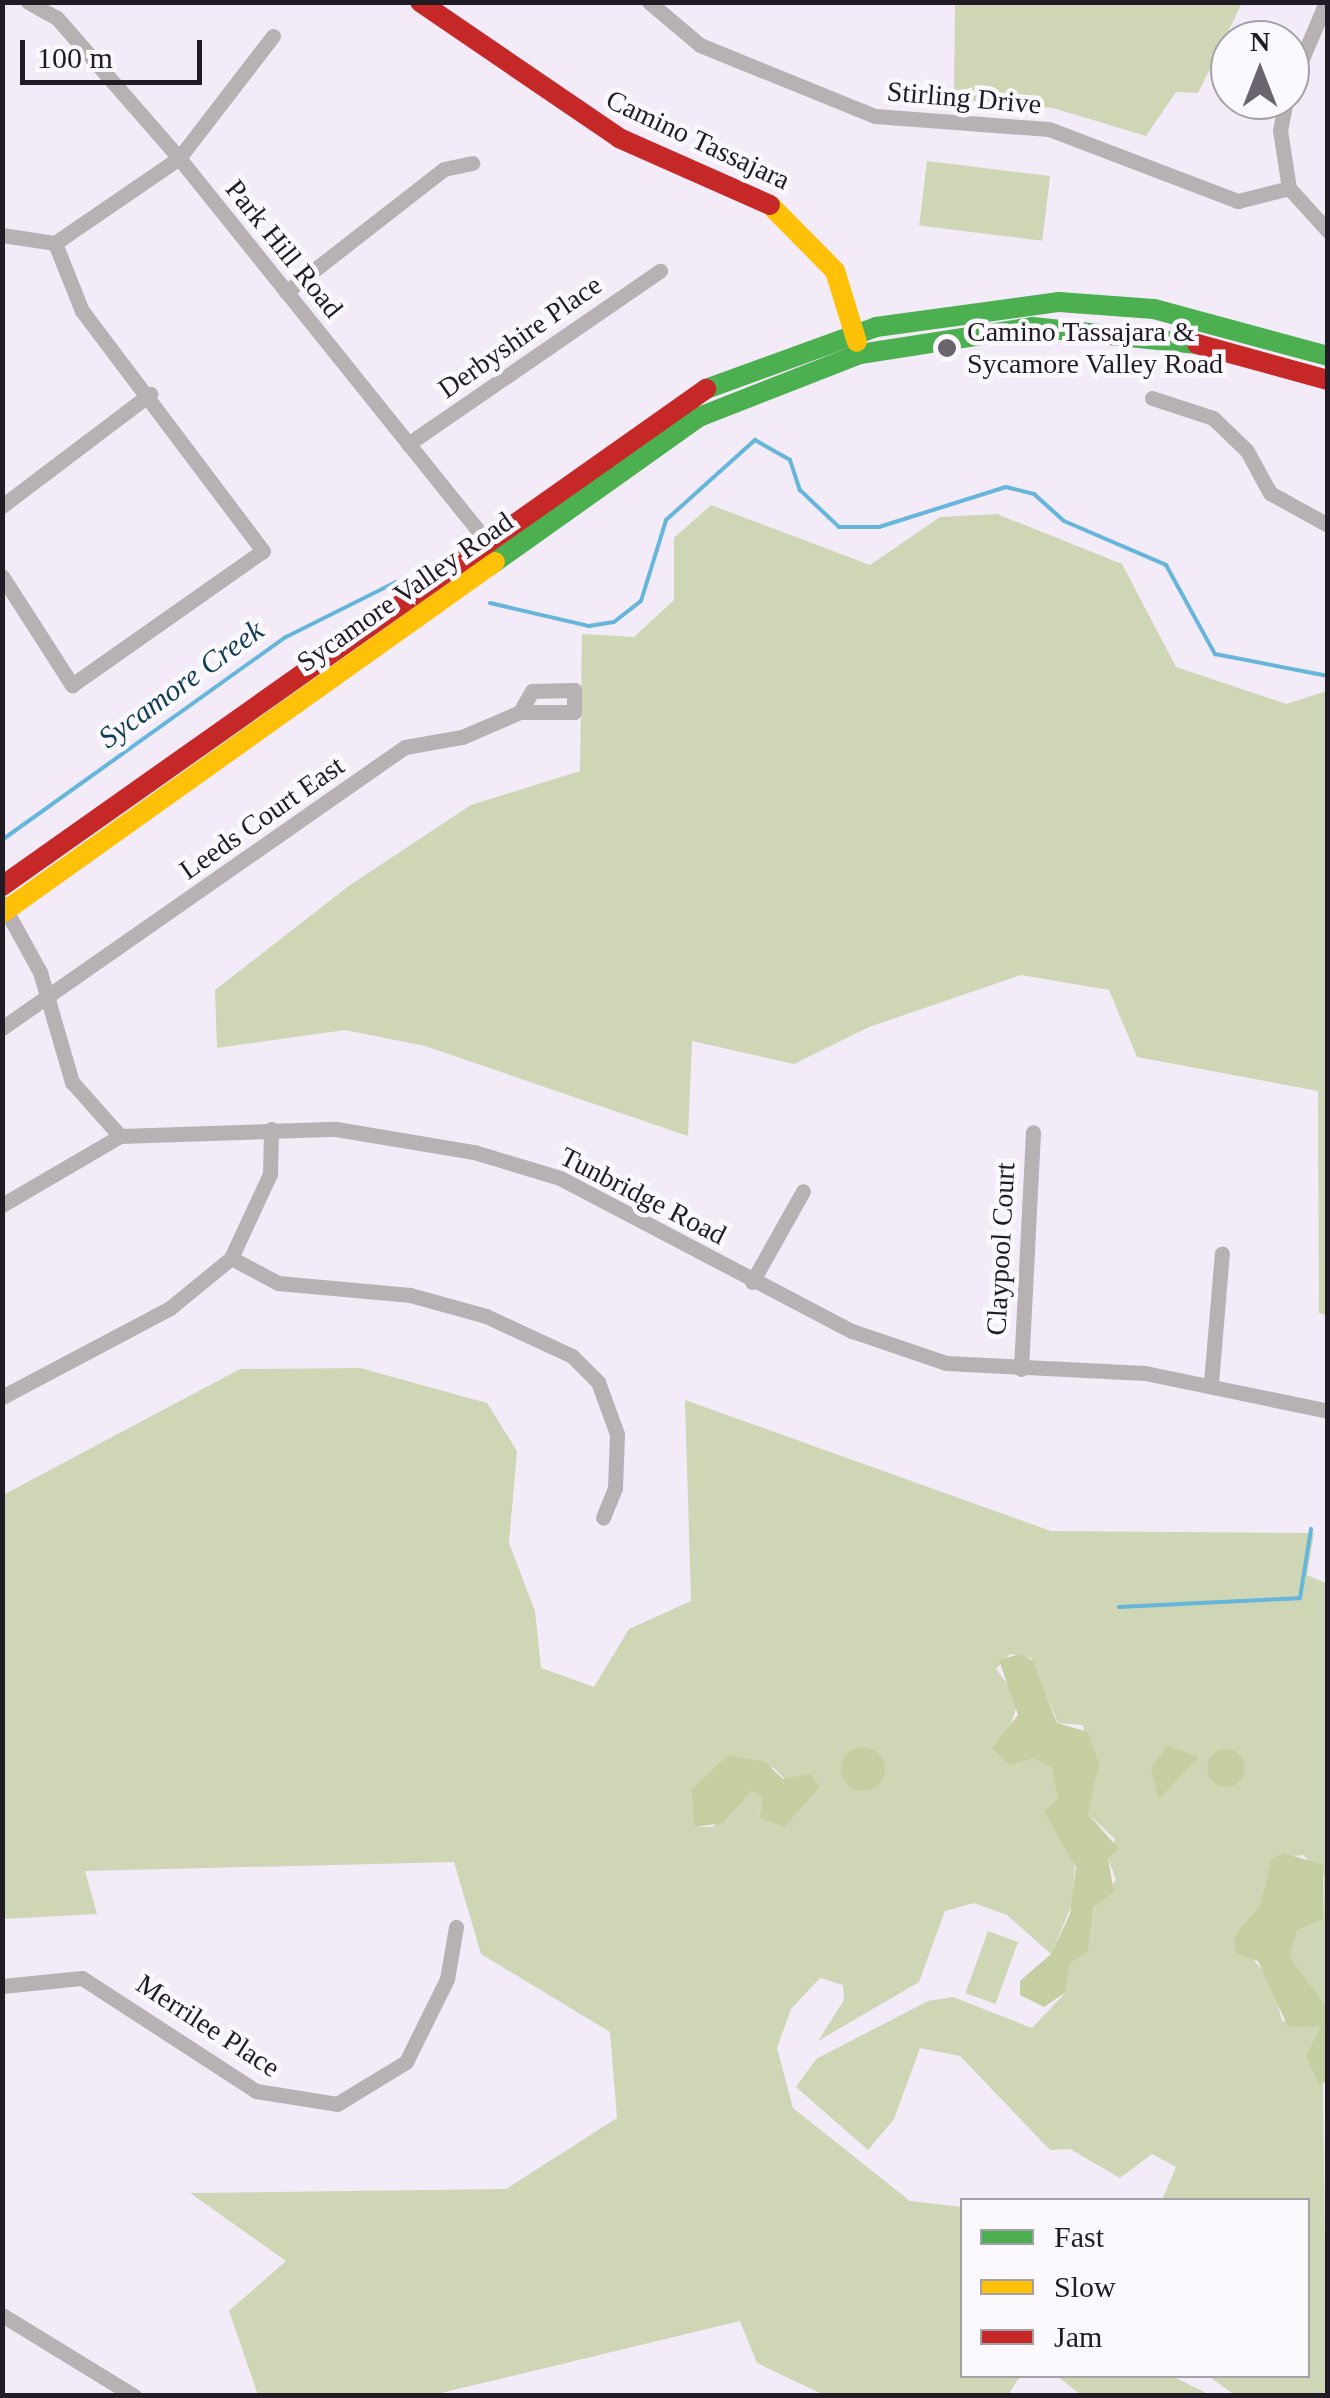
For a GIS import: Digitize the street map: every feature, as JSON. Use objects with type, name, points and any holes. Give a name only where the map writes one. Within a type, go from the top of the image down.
[{"type":"main road","name":"Camino Tassajara","points":[[420,2],[619,138],[787,212],[834,270],[857,343]]},
{"type":"main road","points":[[857,343],[1059,302],[1154,309],[1328,356]]},
{"type":"main road","points":[[857,343],[972,331],[1097,328],[1232,349],[1328,380]]},
{"type":"main road","name":"Sycamore Valley Road","points":[[2,886],[685,399],[857,343]]},
{"type":"main road","name":"Sycamore Valley Road","points":[[4,909],[699,418],[857,343]]},
{"type":"street","name":"Park Hill Road","points":[[28,2],[60,10],[501,559]]},
{"type":"street","name":"Stirling Drive","points":[[649,2],[700,45],[874,116],[1049,130],[1238,201],[1289,188]]},
{"type":"street","points":[[1310,40],[1326,2]]},
{"type":"street","points":[[2,235],[55,243],[179,158],[273,36]]},
{"type":"street","points":[[1282,120],[1280,130],[1289,188],[1328,231]]},
{"type":"street","points":[[286,292],[444,169],[472,164]]},
{"type":"street","points":[[2,576],[72,685],[263,551],[150,394],[82,312],[55,243]]},
{"type":"street","name":"Derbyshire Place","points":[[408,444],[660,271]]},
{"type":"street","points":[[2,506],[150,394]]},
{"type":"street","points":[[1152,398],[1213,418],[1248,451],[1270,493],[1328,525]]},
{"type":"street","name":"Leeds Court East","points":[[2,1028],[406,747],[462,737],[520,712]]},
{"type":"street","points":[[2,1204],[120,1136],[72,1082],[48,998],[4,909]]},
{"type":"street","points":[[2,1397],[170,1308],[232,1258],[270,1174],[271,1129]]},
{"type":"street","name":"Tunbridge Road","points":[[120,1136],[271,1129],[402,1137],[560,1178],[752,1282],[946,1363],[1211,1383],[1328,1411]]},
{"type":"street","name":"Claypool Court","points":[[1021,1370],[1033,1132]]},
{"type":"street","points":[[752,1282],[803,1191]]},
{"type":"street","points":[[1211,1383],[1222,1253]]},
{"type":"street","points":[[232,1258],[278,1283],[410,1295],[486,1316],[572,1356],[598,1382],[616,1434],[616,1488],[603,1518]]},
{"type":"street","name":"Merrilee Place","points":[[2,1986],[53,1974],[82,1978],[256,2091],[312,2106],[373,2089],[406,2062],[416,2029],[446,1980],[456,1926]]},
{"type":"street","points":[[2,2315],[134,2396]]},
{"type":"green space","points":[[955,2],[1242,3],[1234,20],[1210,20],[1210,68],[1198,93],[1176,92],[1146,136],[1053,108],[954,99]]},
{"type":"green space","points":[[927,161],[1050,176],[1042,241],[919,226]]},
{"type":"green space","points":[[711,505],[870,565],[940,517],[997,514],[1122,564],[1176,667],[1286,704],[1327,691],[1327,1315],[1319,1313],[1318,1091],[1137,1057],[1109,990],[1021,975],[869,1027],[794,1064],[692,1041],[688,1136],[425,1046],[345,1030],[217,1048],[215,990],[350,885],[471,805],[580,771],[582,634],[634,637],[674,600],[674,538]]},
{"type":"green space","points":[[360,1368],[487,1403],[517,1451],[509,1543],[535,1611],[541,1668],[594,1687],[629,1629],[691,1601],[685,1400],[1051,1531],[1314,1533],[1307,1575],[1328,1584],[1327,2007],[1288,1957],[1297,1931],[1323,1919],[1324,1877],[1303,1855],[1271,1859],[1260,1905],[1234,1936],[1272,1982],[1282,2021],[1322,2026],[1327,2395],[1235,2395],[1211,2378],[1310,2378],[1310,2198],[1163,2198],[1176,2167],[1152,2154],[1120,2178],[1070,2149],[1050,2150],[960,2056],[920,2048],[894,2119],[868,2150],[796,2087],[816,2059],[928,2001],[953,1997],[1032,2028],[1066,1992],[1070,1963],[1088,1952],[1094,1908],[1116,1880],[1108,1858],[1115,1839],[1088,1814],[1093,1771],[1083,1725],[1058,1723],[1031,1658],[1010,1654],[996,1669],[1019,1699],[1010,1727],[1051,1767],[1075,1858],[1073,1902],[1051,1954],[1007,1915],[974,1903],[945,1911],[919,1982],[818,2041],[844,2000],[843,1985],[820,1978],[791,2009],[777,2048],[793,2108],[910,2201],[960,2207],[960,2378],[1019,2378],[1008,2395],[824,2395],[757,2363],[740,2321],[433,2395],[258,2395],[229,2311],[286,2261],[190,2193],[506,2189],[617,2118],[610,2032],[481,1954],[454,1862],[85,1871],[97,1914],[3,1919],[3,1495],[240,1369]],"holes":[[[728,1756],[774,1768],[805,1800],[797,1811],[759,1817],[763,1798],[751,1791],[712,1827],[696,1827],[691,1790]]]},
{"type":"green space","points":[[1021,1654],[1033,1661],[1057,1723],[1088,1732],[1099,1764],[1088,1814],[1119,1849],[1108,1858],[1114,1892],[1094,1907],[1088,1952],[1070,1963],[1066,1992],[1044,2007],[1020,1995],[1020,1981],[1051,1954],[1070,1914],[1076,1867],[1044,1812],[1058,1798],[1051,1767],[1033,1758],[1010,1765],[992,1748],[1018,1715],[999,1660]]},
{"type":"green space","points":[[1167,1746],[1199,1757],[1159,1799],[1151,1768]]},
{"type":"green space","points":[[863,1747],[879,1753],[885,1769],[879,1785],[863,1791],[847,1785],[841,1769],[847,1753]]},
{"type":"green space","points":[[1226,1749],[1239,1755],[1245,1768],[1239,1781],[1226,1787],[1213,1781],[1207,1768],[1213,1755]]},
{"type":"green space","points":[[728,1755],[765,1762],[783,1779],[810,1774],[820,1787],[784,1827],[759,1817],[763,1798],[751,1791],[723,1823],[695,1827],[691,1790]]},
{"type":"green space","points":[[1284,1853],[1323,1865],[1323,1919],[1297,1931],[1289,1957],[1327,2007],[1327,2082],[1319,2084],[1306,2056],[1321,2026],[1288,2027],[1258,1961],[1236,1954],[1234,1936],[1260,1905],[1271,1859]]},
{"type":"green space","points":[[988,1931],[1018,1942],[995,2004],[965,1993]]},
{"type":"green space","points":[[1060,2378],[1176,2378],[1210,2395],[1081,2395]]},
{"type":"waterway","name":"Sycamore Creek","points":[[490,603],[589,626],[614,622],[641,601],[666,520],[755,440],[790,460],[800,490],[839,527],[879,527],[1006,487],[1034,494],[1064,521],[1166,565],[1215,654],[1328,676]]},
{"type":"waterway","name":"Sycamore Creek","points":[[2,840],[286,637],[396,582]]},
{"type":"waterway","points":[[1119,1607],[1300,1598],[1311,1529]]},
{"type":"traffic: fast","points":[[706,389],[876,327],[1059,302],[1154,309],[1328,356]]},
{"type":"traffic: fast","points":[[495,562],[699,417],[860,354],[1032,327],[1197,344]]},
{"type":"traffic: slow","points":[[770,205],[835,271],[857,342]]},
{"type":"traffic: slow","points":[[2,913],[495,562]]},
{"type":"traffic: jam","points":[[420,2],[619,138],[770,205]]},
{"type":"traffic: jam","points":[[1197,344],[1328,380]]},
{"type":"traffic: jam","points":[[2,886],[706,389]]},
{"type":"place","name":"Camino Tassajara & Sycamore Valley Road","points":[[947,348]]}]
